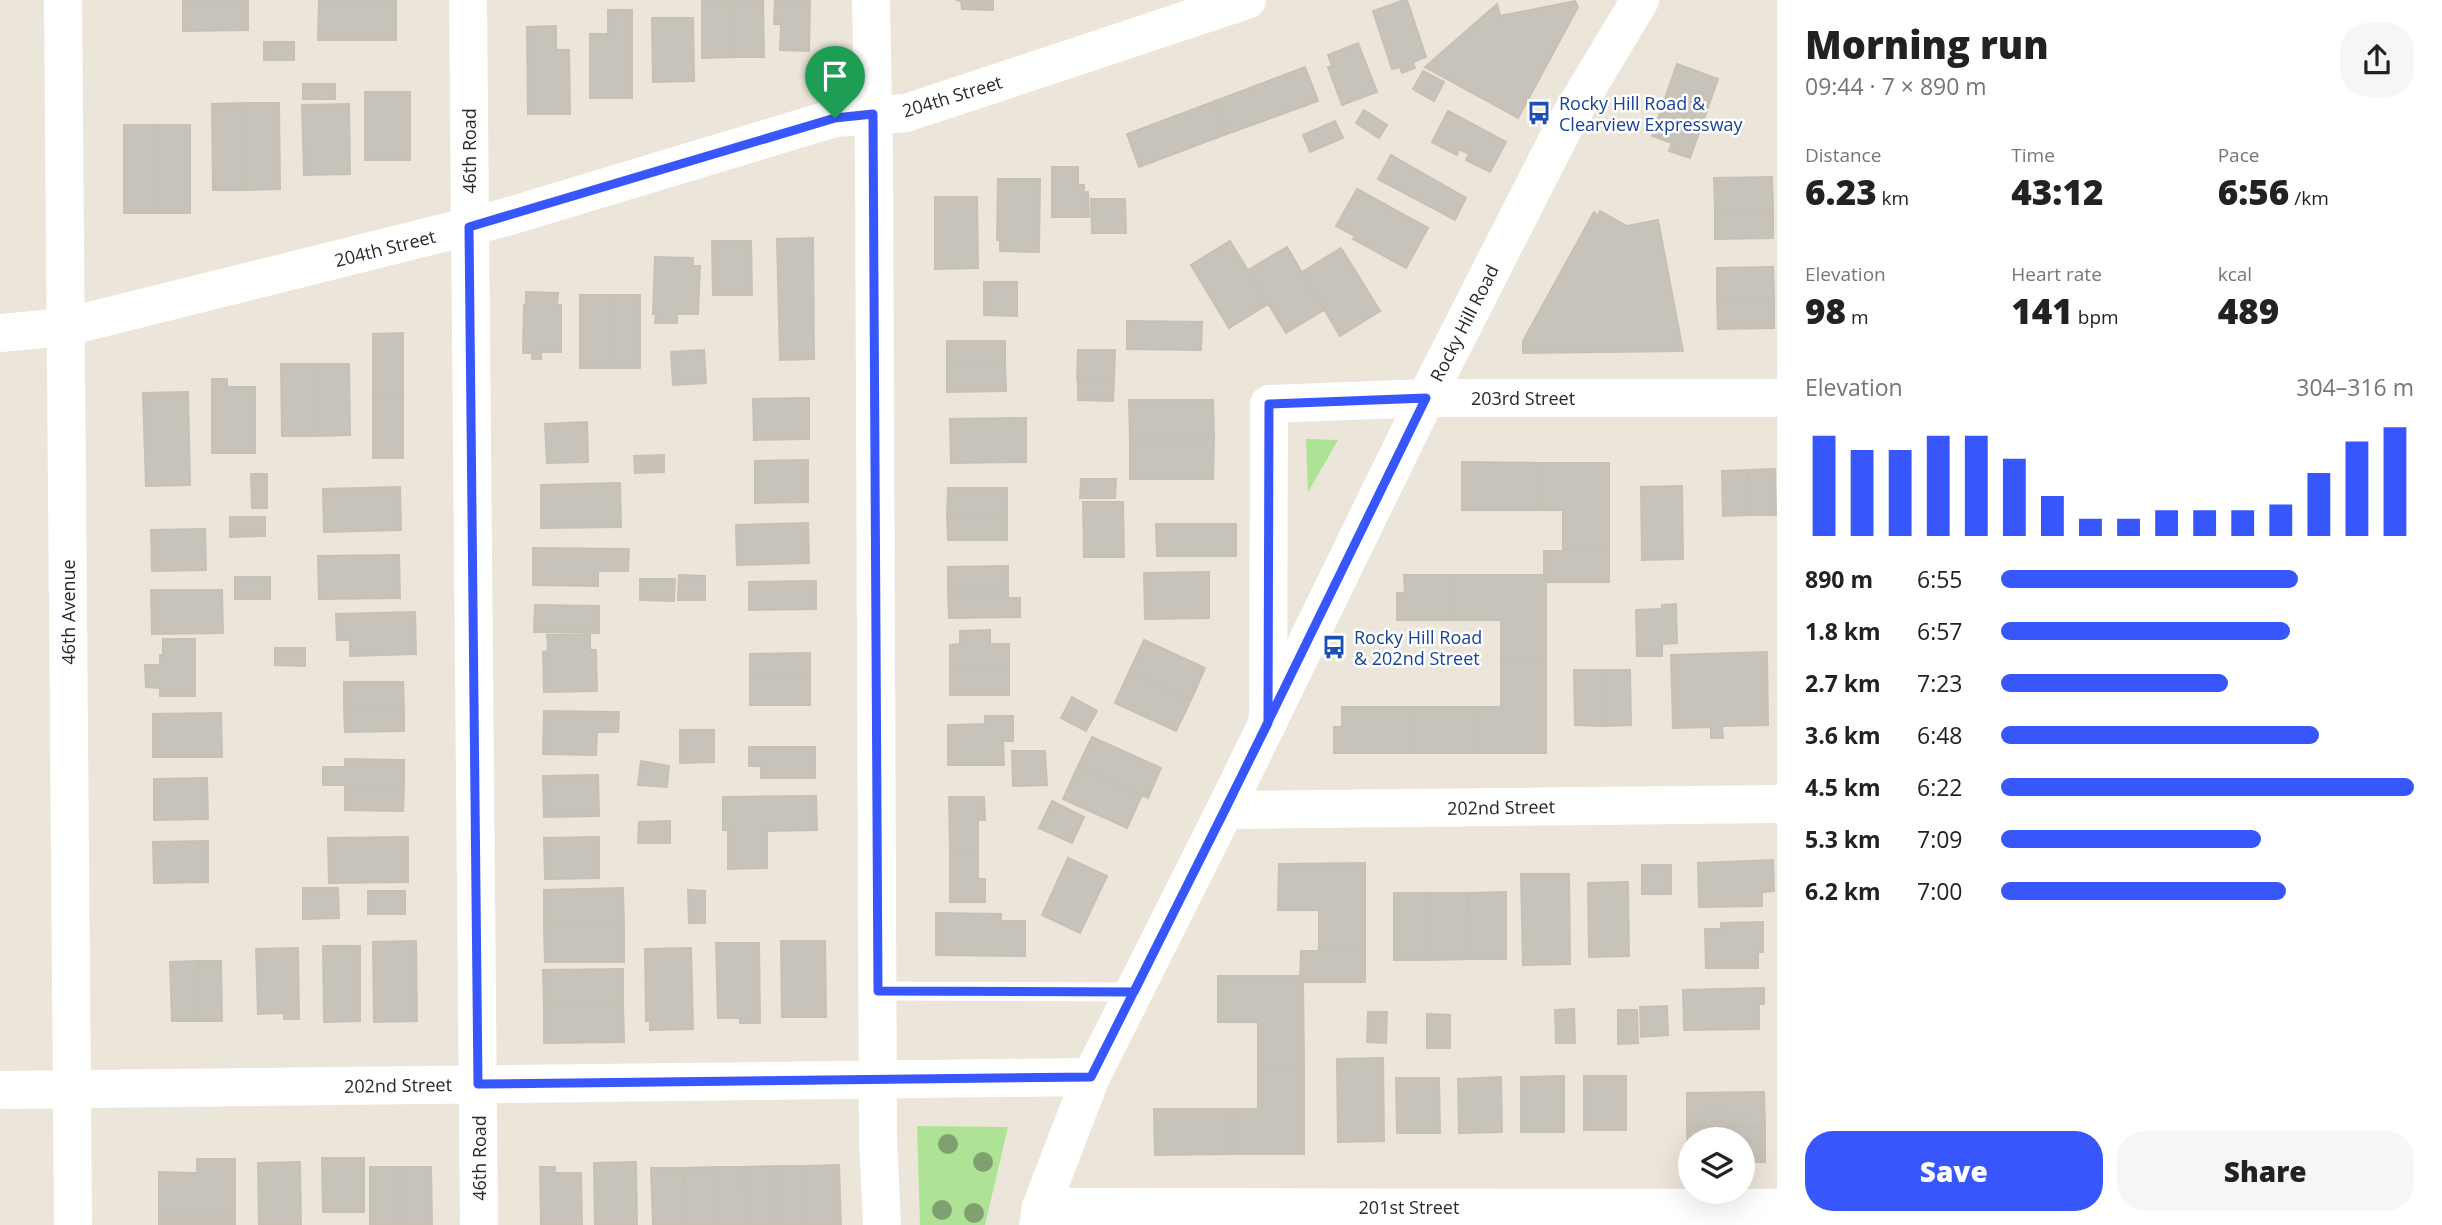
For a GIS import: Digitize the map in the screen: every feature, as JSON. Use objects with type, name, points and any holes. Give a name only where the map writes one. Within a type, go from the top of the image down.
[{"type":"street","name":"46th Avenue","points":[[63,0],[73,1225]]},
{"type":"street","name":"46th Road","points":[[468,0],[479,1225]]},
{"type":"street","points":[[871,0],[882,1225]]},
{"type":"street","name":"Rocky Hill Road","points":[[1039,1216],[1091,1077],[1268,723],[1426,398],[1565,125],[1640,0]]},
{"type":"street","name":"204th Street","points":[[0,333],[66,327],[469,227],[835,118],[906,113],[1233,2]]},
{"type":"street","name":"203rd Street","points":[[1268,723],[1269,404],[1426,398],[1777,398]]},
{"type":"street","name":"202nd Street","points":[[1225,810],[1777,804]]},
{"type":"street","name":"202nd Street","points":[[0,1090],[1091,1077]]},
{"type":"street","name":"201st Street","points":[[1039,1216],[1777,1208]]},
{"type":"lane","points":[[878,991],[1134,992]]},
{"type":"green space","points":[[1306,439],[1338,440],[1308,492]]},
{"type":"green space","points":[[917,1126],[1008,1127],[985,1225],[920,1225]]},
{"type":"building","points":[[183,0],[248,0],[248,30],[183,31]]},
{"type":"building","points":[[319,0],[396,0],[396,40],[318,40]]},
{"type":"building","points":[[702,0],[734,0],[734,57],[702,58]]},
{"type":"building","points":[[734,0],[763,0],[764,57],[734,57]]},
{"type":"building","points":[[775,0],[810,0],[809,51],[780,50],[781,24],[774,24]]},
{"type":"building","points":[[956,0],[993,0],[993,10],[962,9],[961,1]]},
{"type":"building","points":[[1407,0],[1426,57],[1413,62],[1415,68],[1402,73],[1400,67],[1392,69],[1373,11]]},
{"type":"building","points":[[1575,1],[1578,7],[1518,118],[1425,67],[1497,4],[1500,16]]},
{"type":"building","points":[[608,10],[632,10],[632,98],[590,98],[590,34],[608,34]]},
{"type":"building","points":[[652,18],[693,18],[694,81],[653,82]]},
{"type":"building","points":[[556,26],[556,50],[569,50],[570,114],[528,114],[527,27]]},
{"type":"building","points":[[264,42],[294,42],[294,60],[264,60]]},
{"type":"building","points":[[1358,43],[1377,92],[1342,105],[1328,67],[1332,66],[1328,55]]},
{"type":"building","points":[[1677,64],[1718,79],[1690,158],[1669,151],[1672,143],[1652,136]]},
{"type":"building","points":[[1305,67],[1318,101],[1227,134],[1215,101]]},
{"type":"building","points":[[1423,71],[1444,82],[1434,101],[1413,89]]},
{"type":"building","points":[[303,84],[335,84],[335,99],[303,99]]},
{"type":"building","points":[[365,92],[410,92],[410,160],[365,160]]},
{"type":"building","points":[[1215,101],[1227,134],[1139,167],[1127,134]]},
{"type":"building","points":[[245,103],[247,190],[213,190],[212,104]]},
{"type":"building","points":[[245,103],[279,103],[280,189],[247,190]]},
{"type":"building","points":[[349,104],[350,174],[304,175],[302,105]]},
{"type":"building","points":[[1364,110],[1387,125],[1379,138],[1356,123]]},
{"type":"building","points":[[1448,111],[1506,142],[1490,172],[1466,160],[1469,154],[1459,149],[1457,155],[1432,142]]},
{"type":"building","points":[[1335,121],[1343,138],[1310,152],[1303,135]]},
{"type":"building","points":[[124,125],[156,125],[156,213],[124,213]]},
{"type":"building","points":[[156,125],[190,125],[190,213],[156,213]]},
{"type":"building","points":[[1391,155],[1466,198],[1455,220],[1378,179]]},
{"type":"building","points":[[1052,167],[1078,167],[1078,185],[1084,185],[1084,192],[1088,192],[1089,217],[1052,217]]},
{"type":"building","points":[[1772,177],[1773,209],[1715,210],[1714,178]]},
{"type":"building","points":[[998,179],[1040,179],[1039,252],[1000,251],[1000,241],[997,240]]},
{"type":"building","points":[[1357,189],[1428,228],[1406,268],[1353,239],[1355,236],[1336,226]]},
{"type":"building","points":[[935,197],[977,197],[978,268],[935,269]]},
{"type":"building","points":[[1091,199],[1125,199],[1126,233],[1092,233]]},
{"type":"building","points":[[1773,209],[1773,238],[1715,239],[1715,210]]},
{"type":"building","points":[[1600,211],[1627,226],[1658,220],[1683,351],[1523,353],[1523,341],[1594,212],[1598,216]]},
{"type":"building","points":[[813,238],[814,359],[780,360],[777,239]]},
{"type":"building","points":[[712,241],[751,241],[752,295],[713,295]]},
{"type":"building","points":[[1230,241],[1268,304],[1229,328],[1191,265]]},
{"type":"building","points":[[1287,247],[1324,310],[1286,333],[1248,270]]},
{"type":"building","points":[[1341,248],[1380,311],[1340,336],[1302,272]]},
{"type":"building","points":[[655,257],[693,258],[693,266],[700,266],[698,314],[677,314],[677,323],[655,323]]},
{"type":"building","points":[[1773,267],[1774,297],[1717,298],[1717,268]]},
{"type":"building","points":[[984,282],[1017,282],[1017,316],[984,315]]},
{"type":"building","points":[[526,292],[558,293],[557,305],[561,305],[561,352],[541,352],[541,359],[532,359],[532,353],[523,353]]},
{"type":"building","points":[[580,295],[610,295],[610,368],[580,368]]},
{"type":"building","points":[[610,295],[640,295],[640,368],[610,368]]},
{"type":"building","points":[[1774,297],[1774,328],[1718,329],[1717,298]]},
{"type":"building","points":[[1127,321],[1202,322],[1201,350],[1127,349]]},
{"type":"building","points":[[403,333],[403,396],[373,396],[373,334]]},
{"type":"building","points":[[947,341],[1005,341],[1005,364],[947,365]]},
{"type":"building","points":[[704,350],[706,383],[673,385],[671,352]]},
{"type":"building","points":[[1078,350],[1115,350],[1114,381],[1077,380]]},
{"type":"building","points":[[281,364],[314,364],[314,436],[282,436]]},
{"type":"building","points":[[314,364],[349,364],[350,435],[314,436]]},
{"type":"building","points":[[1005,364],[1006,391],[947,392],[947,365]]},
{"type":"building","points":[[212,379],[227,379],[227,387],[255,387],[255,453],[212,453]]},
{"type":"building","points":[[1078,380],[1114,381],[1113,401],[1078,400]]},
{"type":"building","points":[[188,392],[190,485],[146,486],[143,393]]},
{"type":"building","points":[[373,396],[403,396],[403,458],[373,458]]},
{"type":"building","points":[[809,398],[809,439],[754,440],[753,399]]},
{"type":"building","points":[[1129,400],[1213,400],[1214,439],[1130,440]]},
{"type":"building","points":[[1026,418],[1026,462],[951,463],[950,419]]},
{"type":"building","points":[[587,422],[588,462],[547,463],[545,424]]},
{"type":"building","points":[[1214,439],[1213,479],[1130,479],[1130,440]]},
{"type":"building","points":[[664,455],[664,472],[635,473],[634,456]]},
{"type":"building","points":[[808,460],[808,502],[755,503],[755,461]]},
{"type":"building","points":[[1462,462],[1539,463],[1539,510],[1462,510]]},
{"type":"building","points":[[1539,463],[1609,463],[1609,550],[1563,550],[1563,510],[1539,510]]},
{"type":"building","points":[[1775,469],[1776,515],[1749,515],[1748,470]]},
{"type":"building","points":[[1748,470],[1749,515],[1723,516],[1722,471]]},
{"type":"building","points":[[251,474],[267,474],[267,508],[252,508]]},
{"type":"building","points":[[1081,479],[1116,479],[1115,498],[1080,498]]},
{"type":"building","points":[[620,483],[621,527],[541,528],[541,485]]},
{"type":"building","points":[[1682,486],[1683,559],[1642,560],[1641,487]]},
{"type":"building","points":[[400,487],[401,530],[324,532],[323,489]]},
{"type":"building","points":[[948,488],[1007,488],[1007,514],[947,514]]},
{"type":"building","points":[[1083,502],[1123,502],[1124,557],[1084,557]]},
{"type":"building","points":[[947,514],[1007,514],[1007,540],[948,540]]},
{"type":"building","points":[[230,517],[265,517],[265,536],[230,537]]},
{"type":"building","points":[[808,523],[809,563],[737,565],[736,525]]},
{"type":"building","points":[[1156,524],[1236,524],[1236,556],[1157,556]]},
{"type":"building","points":[[205,529],[206,570],[152,571],[151,530]]},
{"type":"building","points":[[533,548],[629,549],[628,571],[598,571],[598,586],[533,585]]},
{"type":"building","points":[[1609,550],[1609,582],[1546,582],[1544,551]]},
{"type":"building","points":[[399,555],[400,598],[319,599],[318,556]]},
{"type":"building","points":[[1008,566],[1008,591],[948,592],[948,567]]},
{"type":"building","points":[[1209,572],[1209,618],[1145,619],[1144,573]]},
{"type":"building","points":[[679,575],[705,576],[705,600],[678,600]]},
{"type":"building","points":[[1404,575],[1455,575],[1455,620],[1397,620],[1397,593],[1405,593]]},
{"type":"building","points":[[1455,575],[1546,575],[1546,659],[1501,659],[1501,620],[1455,620]]},
{"type":"building","points":[[235,577],[270,577],[270,599],[235,599]]},
{"type":"building","points":[[640,579],[675,579],[674,601],[640,600]]},
{"type":"building","points":[[816,581],[816,609],[749,610],[749,582]]},
{"type":"building","points":[[151,590],[222,590],[223,633],[152,634]]},
{"type":"building","points":[[1008,591],[1008,598],[1020,598],[1020,617],[949,618],[948,592]]},
{"type":"building","points":[[1676,604],[1677,643],[1662,644],[1662,656],[1637,656],[1636,610],[1662,609],[1662,605]]},
{"type":"building","points":[[535,605],[599,606],[599,633],[534,632]]},
{"type":"building","points":[[415,612],[416,654],[350,656],[350,640],[337,640],[336,614]]},
{"type":"building","points":[[990,630],[990,644],[1009,644],[1009,669],[950,670],[950,645],[960,644],[960,631]]},
{"type":"building","points":[[590,634],[590,650],[596,650],[597,691],[544,692],[543,652],[548,651],[547,635]]},
{"type":"building","points":[[163,639],[195,639],[195,696],[160,696],[160,688],[146,687],[145,665],[160,665]]},
{"type":"building","points":[[1144,640],[1205,668],[1191,700],[1129,672]]},
{"type":"building","points":[[275,648],[305,648],[305,666],[275,665]]},
{"type":"building","points":[[1767,652],[1768,725],[1722,726],[1723,738],[1711,738],[1711,727],[1673,728],[1671,655]]},
{"type":"building","points":[[810,653],[810,679],[750,679],[750,654]]},
{"type":"building","points":[[1501,659],[1546,659],[1546,753],[1477,753],[1477,707],[1501,707]]},
{"type":"building","points":[[1009,669],[1009,695],[950,695],[950,670]]},
{"type":"building","points":[[1574,670],[1603,670],[1603,726],[1575,725]]},
{"type":"building","points":[[1603,670],[1630,670],[1631,725],[1603,726]]},
{"type":"building","points":[[1129,672],[1191,700],[1176,731],[1115,703]]},
{"type":"building","points":[[750,679],[810,679],[810,705],[750,705]]},
{"type":"building","points":[[344,682],[403,682],[404,707],[344,708]]},
{"type":"building","points":[[1072,697],[1097,711],[1086,731],[1061,718]]},
{"type":"building","points":[[404,707],[404,731],[345,732],[344,708]]},
{"type":"building","points":[[1342,707],[1415,707],[1415,753],[1334,753],[1334,727],[1342,727]]},
{"type":"building","points":[[1415,707],[1477,707],[1477,753],[1415,753]]},
{"type":"building","points":[[544,711],[619,712],[618,732],[597,732],[596,755],[543,754]]},
{"type":"building","points":[[221,713],[222,757],[153,757],[153,714]]},
{"type":"building","points":[[985,716],[1013,716],[1013,741],[1003,741],[1004,765],[948,765],[948,725],[985,724]]},
{"type":"building","points":[[680,730],[714,730],[714,762],[680,763]]},
{"type":"building","points":[[1092,737],[1161,768],[1148,798],[1078,766]]},
{"type":"building","points":[[749,747],[815,747],[815,778],[761,778],[761,766],[749,766]]},
{"type":"building","points":[[1012,751],[1045,751],[1047,785],[1013,786]]},
{"type":"building","points":[[345,759],[404,760],[404,785],[323,785],[323,767],[345,767]]},
{"type":"building","points":[[641,761],[669,766],[667,787],[638,785]]},
{"type":"building","points":[[1078,766],[1142,795],[1127,828],[1063,799]]},
{"type":"building","points":[[598,775],[599,816],[544,817],[543,776]]},
{"type":"building","points":[[207,778],[208,819],[154,820],[154,779]]},
{"type":"building","points":[[345,785],[404,785],[403,811],[345,810]]},
{"type":"building","points":[[816,796],[817,830],[767,831],[767,868],[728,869],[728,830],[723,830],[723,797]]},
{"type":"building","points":[[949,797],[984,797],[985,820],[978,820],[978,850],[950,851]]},
{"type":"building","points":[[1052,801],[1084,817],[1072,843],[1039,828]]},
{"type":"building","points":[[670,821],[670,843],[638,843],[639,822]]},
{"type":"building","points":[[408,837],[408,882],[329,883],[328,838]]},
{"type":"building","points":[[599,837],[599,878],[545,879],[544,838]]},
{"type":"building","points":[[208,841],[208,882],[154,883],[153,842]]},
{"type":"building","points":[[978,850],[978,879],[985,879],[985,902],[950,902],[950,851]]},
{"type":"building","points":[[1068,858],[1107,876],[1080,933],[1042,915]]},
{"type":"building","points":[[1773,860],[1774,891],[1762,892],[1762,906],[1699,907],[1698,863]]},
{"type":"building","points":[[1365,863],[1365,951],[1319,951],[1319,910],[1278,910],[1279,864]]},
{"type":"building","points":[[1642,865],[1671,865],[1671,894],[1642,894]]},
{"type":"building","points":[[1521,874],[1569,874],[1570,964],[1523,965]]},
{"type":"building","points":[[1628,882],[1629,956],[1589,957],[1588,883]]},
{"type":"building","points":[[303,888],[338,888],[339,918],[303,919]]},
{"type":"building","points":[[623,888],[624,926],[544,927],[544,890]]},
{"type":"building","points":[[688,890],[705,891],[705,923],[689,923]]},
{"type":"building","points":[[368,891],[405,891],[405,914],[368,914]]},
{"type":"building","points":[[1506,892],[1506,959],[1469,959],[1468,893]]},
{"type":"building","points":[[1394,893],[1431,893],[1431,960],[1394,960]]},
{"type":"building","points":[[1431,893],[1468,893],[1469,959],[1431,960]]},
{"type":"building","points":[[936,913],[1001,914],[1001,921],[1025,921],[1025,956],[936,955]]},
{"type":"building","points":[[1763,922],[1763,952],[1758,952],[1758,968],[1706,968],[1705,929],[1721,929],[1721,923]]},
{"type":"building","points":[[624,926],[624,962],[545,962],[544,927]]},
{"type":"building","points":[[416,941],[417,1021],[374,1022],[373,942]]},
{"type":"building","points":[[781,941],[825,941],[826,1017],[782,1017]]},
{"type":"building","points":[[716,943],[759,943],[760,1023],[740,1023],[740,1018],[718,1018]]},
{"type":"building","points":[[323,946],[360,946],[360,1021],[324,1022]]},
{"type":"building","points":[[298,948],[299,1019],[284,1019],[284,1013],[258,1014],[256,949]]},
{"type":"building","points":[[691,948],[693,1029],[650,1030],[650,1021],[646,1021],[645,949]]},
{"type":"building","points":[[1301,951],[1365,951],[1365,982],[1300,982]]},
{"type":"building","points":[[197,961],[198,1021],[172,1021],[170,962]]},
{"type":"building","points":[[197,961],[221,961],[222,1021],[198,1021]]},
{"type":"building","points":[[623,969],[623,1006],[544,1006],[543,970]]},
{"type":"building","points":[[1218,976],[1301,976],[1304,1067],[1258,1067],[1258,1022],[1218,1022]]},
{"type":"building","points":[[1764,988],[1764,1004],[1759,1004],[1759,1029],[1684,1030],[1683,990]]},
{"type":"building","points":[[544,1006],[623,1006],[624,1042],[544,1043]]},
{"type":"building","points":[[1667,1006],[1668,1035],[1641,1037],[1640,1007]]},
{"type":"building","points":[[1574,1009],[1575,1043],[1556,1043],[1555,1010]]},
{"type":"building","points":[[1618,1010],[1637,1010],[1638,1043],[1618,1044]]},
{"type":"building","points":[[1368,1012],[1387,1012],[1386,1043],[1367,1042]]},
{"type":"building","points":[[1427,1014],[1450,1015],[1450,1048],[1427,1048]]},
{"type":"building","points":[[1383,1058],[1384,1141],[1338,1142],[1337,1059]]},
{"type":"building","points":[[1258,1067],[1304,1067],[1304,1154],[1232,1154],[1232,1109],[1258,1109]]},
{"type":"building","points":[[1564,1076],[1564,1132],[1521,1132],[1521,1077]]},
{"type":"building","points":[[1584,1076],[1626,1076],[1626,1130],[1584,1130]]},
{"type":"building","points":[[1501,1077],[1502,1132],[1459,1133],[1458,1079]]},
{"type":"building","points":[[1396,1078],[1439,1078],[1440,1133],[1397,1133]]},
{"type":"building","points":[[1764,1092],[1765,1126],[1687,1127],[1687,1093]]},
{"type":"building","points":[[1154,1109],[1232,1109],[1232,1154],[1155,1155]]},
{"type":"building","points":[[1765,1126],[1765,1162],[1755,1162],[1755,1127],[1687,1127]]},
{"type":"building","points":[[322,1158],[364,1158],[364,1212],[323,1212]]},
{"type":"building","points":[[197,1159],[235,1159],[235,1216],[159,1216],[159,1172],[197,1173]]},
{"type":"building","points":[[300,1162],[301,1225],[259,1225],[258,1163]]},
{"type":"building","points":[[636,1162],[637,1225],[595,1225],[594,1163]]},
{"type":"building","points":[[839,1165],[841,1225],[807,1225],[807,1166]]},
{"type":"building","points":[[776,1166],[777,1225],[746,1225],[744,1167]]},
{"type":"building","points":[[776,1166],[807,1166],[807,1225],[777,1225]]},
{"type":"building","points":[[370,1167],[400,1167],[401,1225],[370,1225]]},
{"type":"building","points":[[400,1167],[431,1167],[432,1225],[401,1225]]},
{"type":"building","points":[[540,1167],[555,1167],[555,1173],[581,1173],[582,1225],[541,1225]]},
{"type":"building","points":[[714,1167],[715,1225],[685,1225],[684,1168]]},
{"type":"building","points":[[714,1167],[744,1167],[746,1225],[715,1225]]},
{"type":"building","points":[[651,1168],[684,1168],[685,1225],[653,1225]]},
{"type":"building","points":[[159,1216],[235,1216],[235,1225],[159,1225]]},
{"type":"place","name":"Rocky Hill Road & Clearview Expressway","points":[[1539,113]]},
{"type":"place","name":"Rocky Hill Road & 202nd Street","points":[[1334,647]]},
{"type":"route","points":[[835,118],[469,227],[478,1084],[1091,1077],[1134,992],[1225,810],[1426,398],[1269,404],[1267,600],[1268,723],[1225,810],[1180,901],[1134,992],[878,991],[873,114],[835,118]]}]
